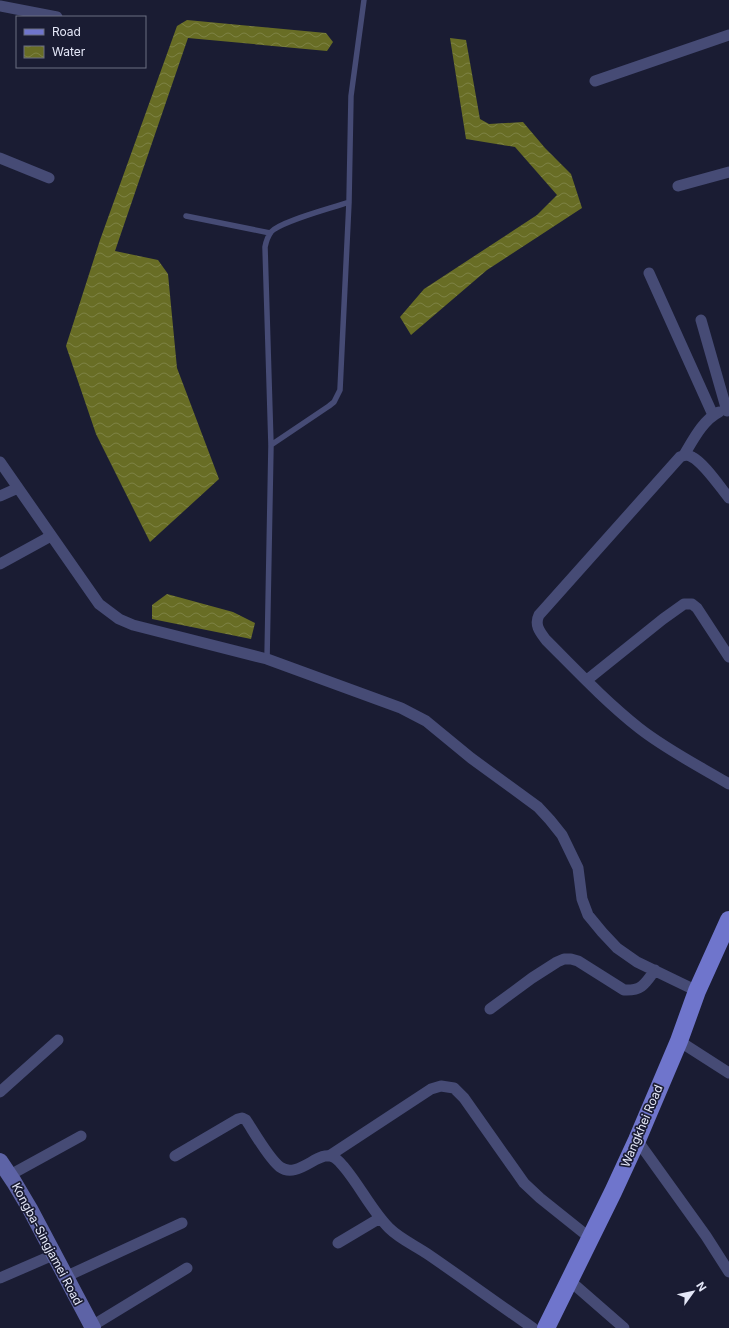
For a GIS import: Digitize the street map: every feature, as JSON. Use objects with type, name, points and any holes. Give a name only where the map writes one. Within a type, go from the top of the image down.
[{"type":"main road","name":"Wangkhei Road","points":[[546,1328],[637,1140],[679,1041],[697,991],[729,920]]},
{"type":"street","points":[[0,6],[52,16]]},
{"type":"street","points":[[595,81],[729,35]]},
{"type":"street","points":[[0,158],[49,178]]},
{"type":"street","points":[[678,186],[729,172]]},
{"type":"street","points":[[649,273],[713,415]]},
{"type":"street","points":[[701,320],[728,412],[721,411],[713,415],[694,438],[684,455],[680,457],[569,580],[536,620],[537,626],[546,640],[616,708],[640,729],[674,752],[729,784]]},
{"type":"street","points":[[684,455],[691,456],[698,461],[729,498]]},
{"type":"street","points":[[0,462],[99,604],[119,619],[133,625],[267,659],[394,706],[426,721],[471,758],[538,807],[550,820],[562,835],[578,868],[582,899],[588,915],[618,948],[637,962],[697,991]]},
{"type":"street","points":[[0,496],[18,488]]},
{"type":"street","points":[[0,564],[51,536]]},
{"type":"street","points":[[587,680],[684,604],[692,604],[697,608],[729,657]]},
{"type":"street","points":[[490,1009],[532,978],[564,959],[578,961],[624,990],[632,990],[643,986],[655,970]]},
{"type":"street","points":[[0,1092],[58,1040]]},
{"type":"street","points":[[679,1041],[729,1073]]},
{"type":"street","points":[[176,1156],[242,1118],[246,1120],[274,1161],[280,1167],[286,1170],[296,1169],[325,1156],[329,1156],[431,1089],[441,1086],[454,1088],[464,1098],[524,1183],[540,1198],[590,1238]]},
{"type":"street","points":[[10,1175],[81,1136]]},
{"type":"street","points":[[637,1140],[706,1236],[729,1272]]},
{"type":"street","points":[[329,1156],[332,1156],[337,1160],[350,1174],[380,1218],[389,1228],[428,1254],[476,1290],[533,1328]]},
{"type":"street","name":"Kongba-Singjamei Road","points":[[0,1161],[30,1209],[92,1327]]},
{"type":"street","points":[[338,1243],[380,1218]]},
{"type":"street","points":[[66,1278],[182,1223]]},
{"type":"street","points":[[0,1278],[53,1255]]},
{"type":"street","points":[[92,1327],[187,1268]]},
{"type":"street","points":[[569,1280],[624,1328]]},
{"type":"lane","points":[[271,445],[329,406],[337,397],[340,390],[349,202],[351,96],[364,0]]},
{"type":"lane","points":[[267,659],[271,445],[265,247],[270,233],[276,228],[349,202]]},
{"type":"lane","points":[[186,216],[270,233]]},
{"type":"water","points":[[187,20],[326,33],[333,42],[327,51],[188,38],[115,251],[158,260],[168,274],[177,368],[219,479],[150,542],[96,434],[66,346],[100,240],[177,26]]},
{"type":"water","points":[[450,38],[466,40],[480,119],[489,124],[523,122],[545,148],[571,174],[582,208],[487,270],[411,335],[400,317],[424,289],[537,215],[557,195],[515,147],[466,139]]},
{"type":"water","points":[[167,594],[233,612],[255,623],[251,639],[152,619],[152,605]]}]
